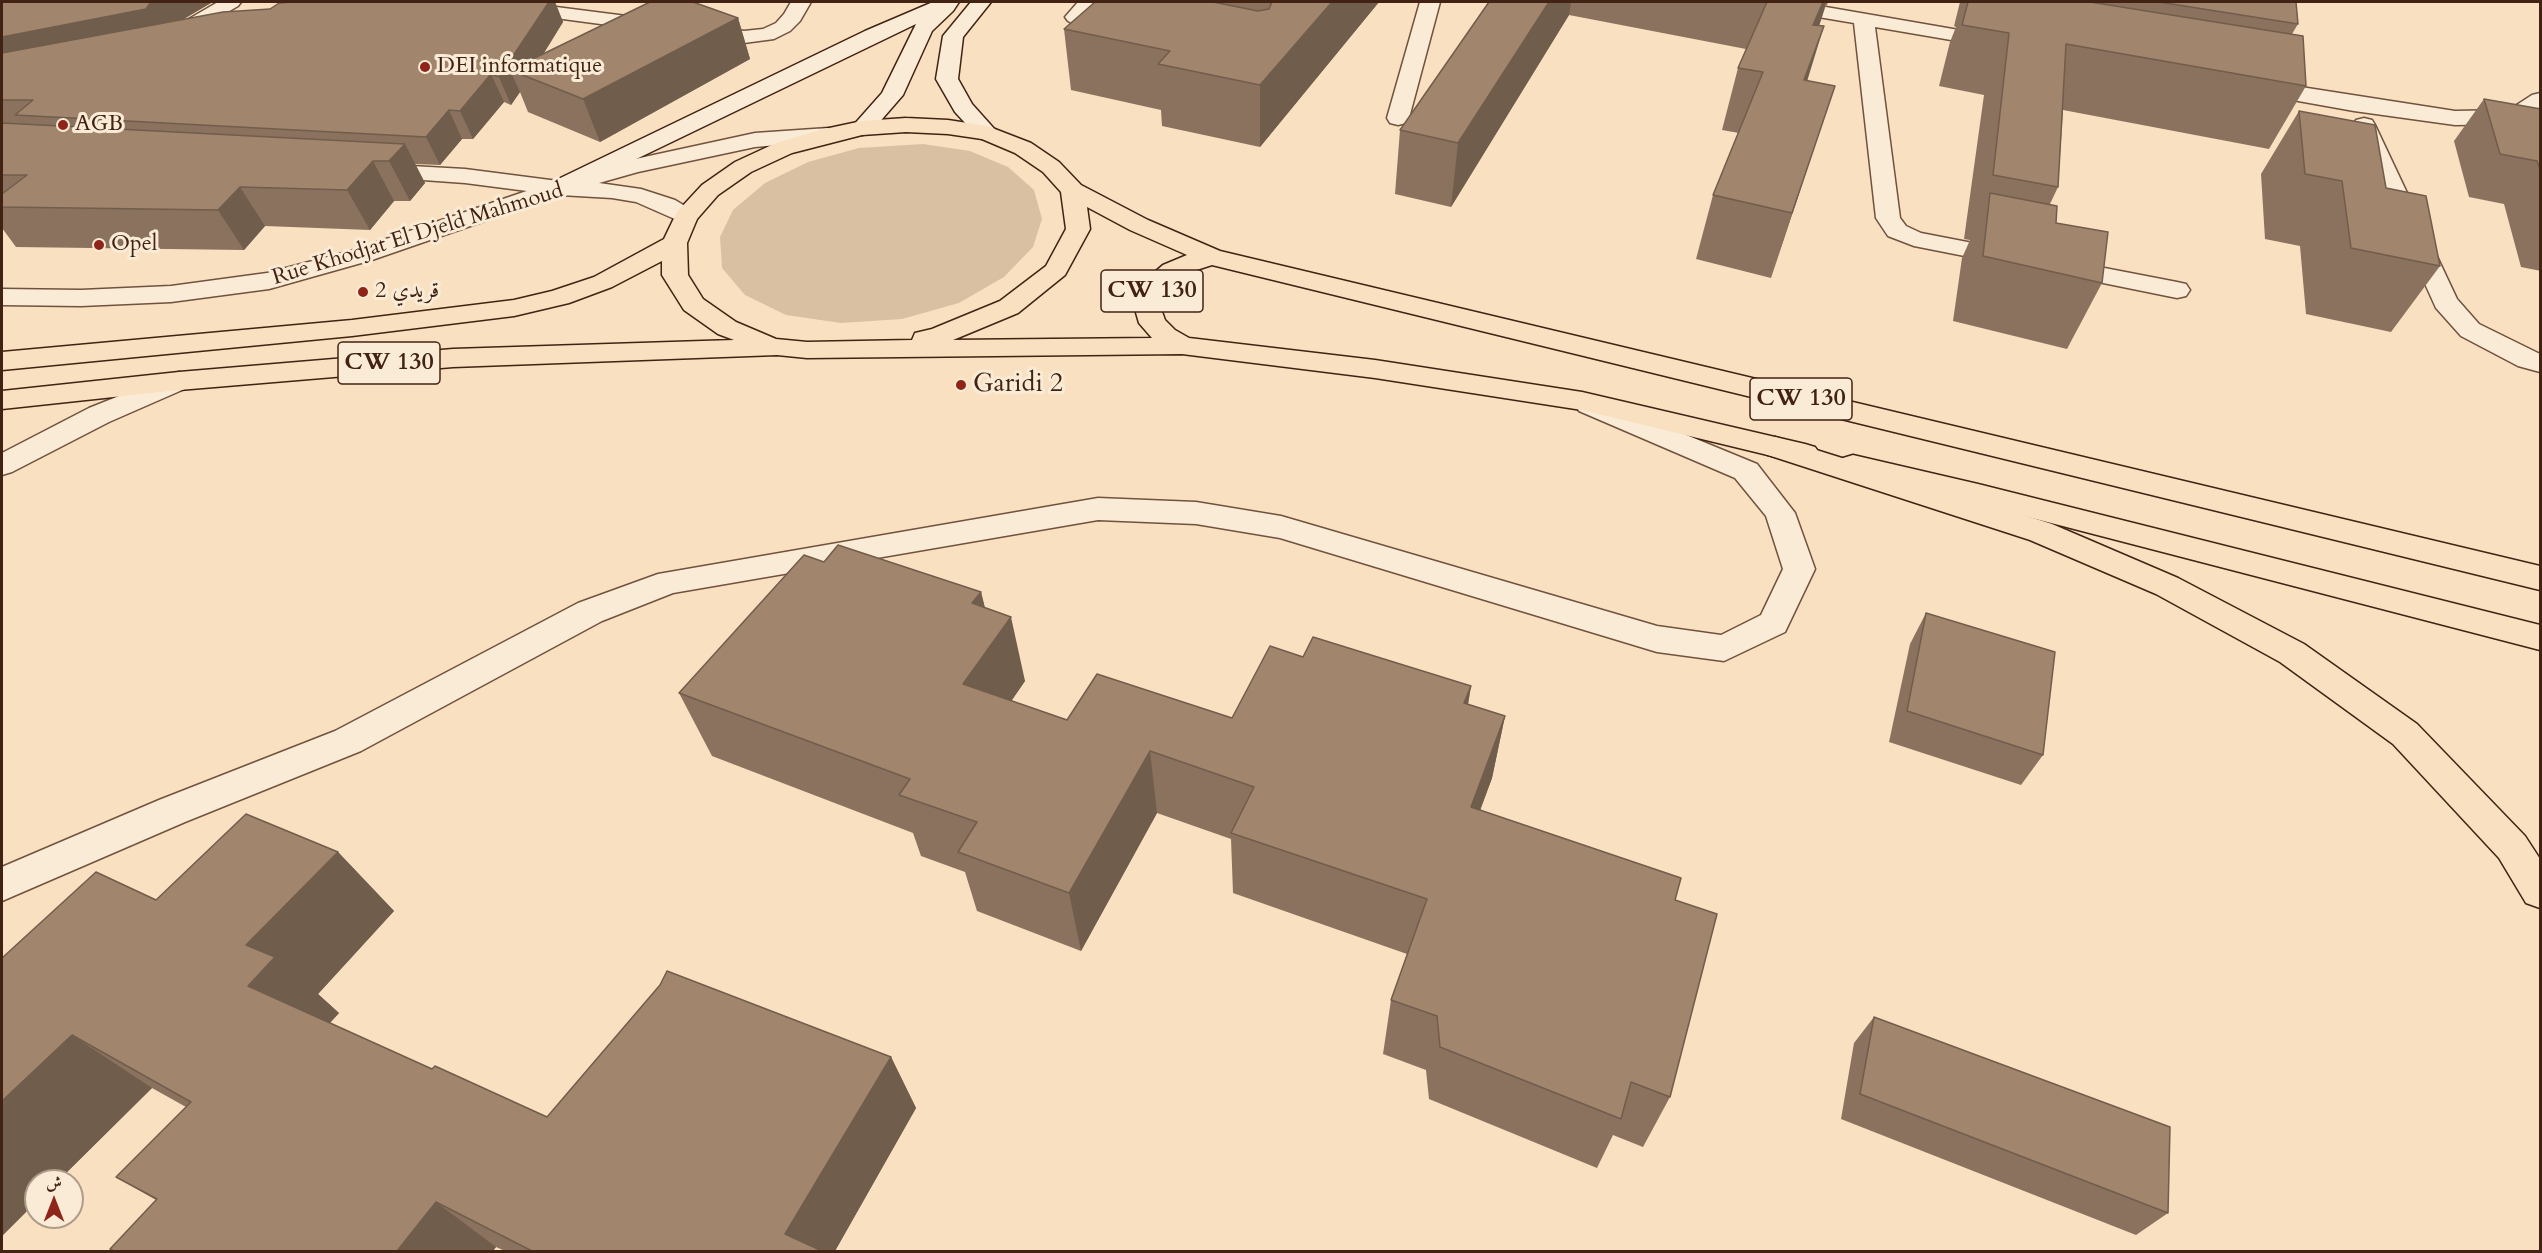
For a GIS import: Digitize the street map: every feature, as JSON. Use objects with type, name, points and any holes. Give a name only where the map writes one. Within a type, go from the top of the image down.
[{"type":"main road","points":[[906,125],[948,127],[987,133],[1023,148],[1051,167],[1073,190],[1078,229],[1056,270],[1009,307],[941,335],[874,348],[807,350],[777,347],[727,328],[693,304],[675,274],[674,243],[686,217],[710,190],[743,167],[784,148],[862,128],[906,125]]},
{"type":"main road","name":"CW 130","points":[[1073,190],[1139,225],[1212,257],[2541,578]]},
{"type":"main road","name":"CW 130","points":[[2,361],[352,328],[514,308],[560,297],[603,282],[642,263],[674,243]]},
{"type":"main road","name":"CW 130","points":[[1182,346],[1165,336],[1152,323],[1148,309],[1149,294],[1158,282],[1172,270],[1190,262],[1212,257]]},
{"type":"main road","name":"CW 130","points":[[874,348],[1182,346],[1364,367],[1582,401],[1978,494],[2541,638]]},
{"type":"main road","name":"CW 130","points":[[2,400],[180,381],[453,358],[777,347]]},
{"type":"main road","points":[[1775,447],[2041,532],[2168,586],[2292,653],[2405,734],[2512,847],[2541,891]]},
{"type":"street","points":[[217,34],[152,46],[231,2]]},
{"type":"street","points":[[491,8],[520,5],[744,37],[766,35],[783,27],[801,2]]},
{"type":"street","points":[[862,128],[892,95],[923,28],[950,2]]},
{"type":"street","points":[[558,188],[872,35],[950,2]]},
{"type":"street","points":[[981,2],[952,36],[947,79],[963,106],[987,133]]},
{"type":"street","points":[[1089,2],[1075,17],[1092,26],[1136,36]]},
{"type":"street","points":[[1398,118],[1430,2]]},
{"type":"street","points":[[1765,2],[2016,46]]},
{"type":"street","points":[[1864,19],[1888,218],[1897,231],[1914,239],[2177,290]]},
{"type":"street","points":[[2239,84],[2354,105],[2455,118],[2514,117],[2541,100]]},
{"type":"street","points":[[2354,105],[2445,302],[2470,330],[2528,360],[2541,363]]},
{"type":"street","points":[[348,170],[465,176],[558,188],[634,166],[755,140],[828,135]]},
{"type":"street","name":"Rue Khodjat El Djeld Mahmoud","points":[[2,297],[81,298],[171,294],[269,281],[363,255],[558,188],[612,191],[641,196],[666,205],[686,217]]},
{"type":"street","points":[[2,465],[99,415],[180,381]]},
{"type":"street","points":[[2,884],[172,811],[348,741],[590,612],[669,582],[1098,509],[1196,513],[1281,527],[1657,639],[1724,648],[1773,623],[1799,569],[1780,513],[1746,471],[1582,401]]},
{"type":"shaded area","points":[[923,144],[970,151],[1008,167],[1034,190],[1042,219],[1033,247],[1004,277],[959,303],[902,319],[841,323],[786,315],[745,295],[722,268],[720,237],[733,210],[765,183],[808,162],[859,148]]},
{"type":"building","points":[[2,2],[151,2],[146,9],[2,37]]},
{"type":"building","points":[[549,2],[499,77],[491,74],[460,111],[449,110],[426,137],[15,115],[33,100],[2,100],[2,53],[223,12],[270,9],[279,3]]},
{"type":"building","points":[[650,2],[693,2],[738,18],[583,99],[510,70]]},
{"type":"building","points":[[1095,2],[1213,2],[1258,11],[1269,9],[1272,2],[1332,2],[1260,85],[1158,64],[1170,51],[1064,29]]},
{"type":"building","points":[[1489,2],[1549,2],[1458,143],[1400,130]]},
{"type":"building","points":[[1767,2],[1823,2],[1813,25],[1824,26],[1804,80],[1835,86],[1792,213],[1713,195],[1763,72],[1738,68]]},
{"type":"building","points":[[1968,2],[2090,2],[2303,36],[2306,86],[2066,44],[2058,187],[1993,175],[2009,33],[1962,25]]},
{"type":"building","points":[[2159,2],[2296,2],[2298,24]]},
{"type":"building","points":[[2484,99],[2541,109],[2541,172],[2537,161],[2500,154]]},
{"type":"building","points":[[2299,111],[2375,125],[2386,188],[2426,196],[2440,266],[2351,248],[2342,181],[2305,174]]},
{"type":"building","points":[[2,123],[405,144],[389,161],[373,161],[347,190],[240,187],[218,210],[2,207],[2,194],[27,175],[2,175]]},
{"type":"building","points":[[1990,193],[2057,206],[2056,223],[2108,232],[2102,283],[1983,256]]},
{"type":"building","points":[[838,545],[981,592],[972,603],[1011,617],[963,684],[1067,720],[1097,674],[1232,718],[1270,646],[1303,657],[1313,637],[1471,686],[1464,703],[1505,716],[1471,807],[1681,878],[1675,900],[1717,914],[1670,1097],[1631,1082],[1621,1119],[1440,1047],[1437,1016],[1391,1000],[1427,899],[1231,833],[1254,787],[1150,751],[1069,893],[958,852],[977,822],[899,795],[910,779],[679,693],[804,555],[824,562]]},
{"type":"building","points":[[1926,613],[2055,652],[2043,755],[1907,711]]},
{"type":"building","points":[[246,814],[338,852],[246,945],[275,957],[248,986],[432,1069],[435,1066],[547,1117],[660,985],[667,971],[891,1057],[785,1234],[822,1251],[532,1251],[436,1202],[397,1251],[114,1251],[110,1249],[157,1199],[116,1177],[191,1102],[72,1035],[2,1101],[2,958],[96,872],[156,900]]},
{"type":"building","points":[[1874,1017],[2170,1127],[2168,1213],[1860,1094]]},
{"type":"place","name":"DEI informatique","points":[[425,67]]},
{"type":"place","name":"AGB","points":[[63,125]]},
{"type":"place","name":"Opel","points":[[99,245]]},
{"type":"place","name":"قريدي 2","points":[[363,292]]},
{"type":"place","name":"Garidi 2","points":[[961,385]]}]
